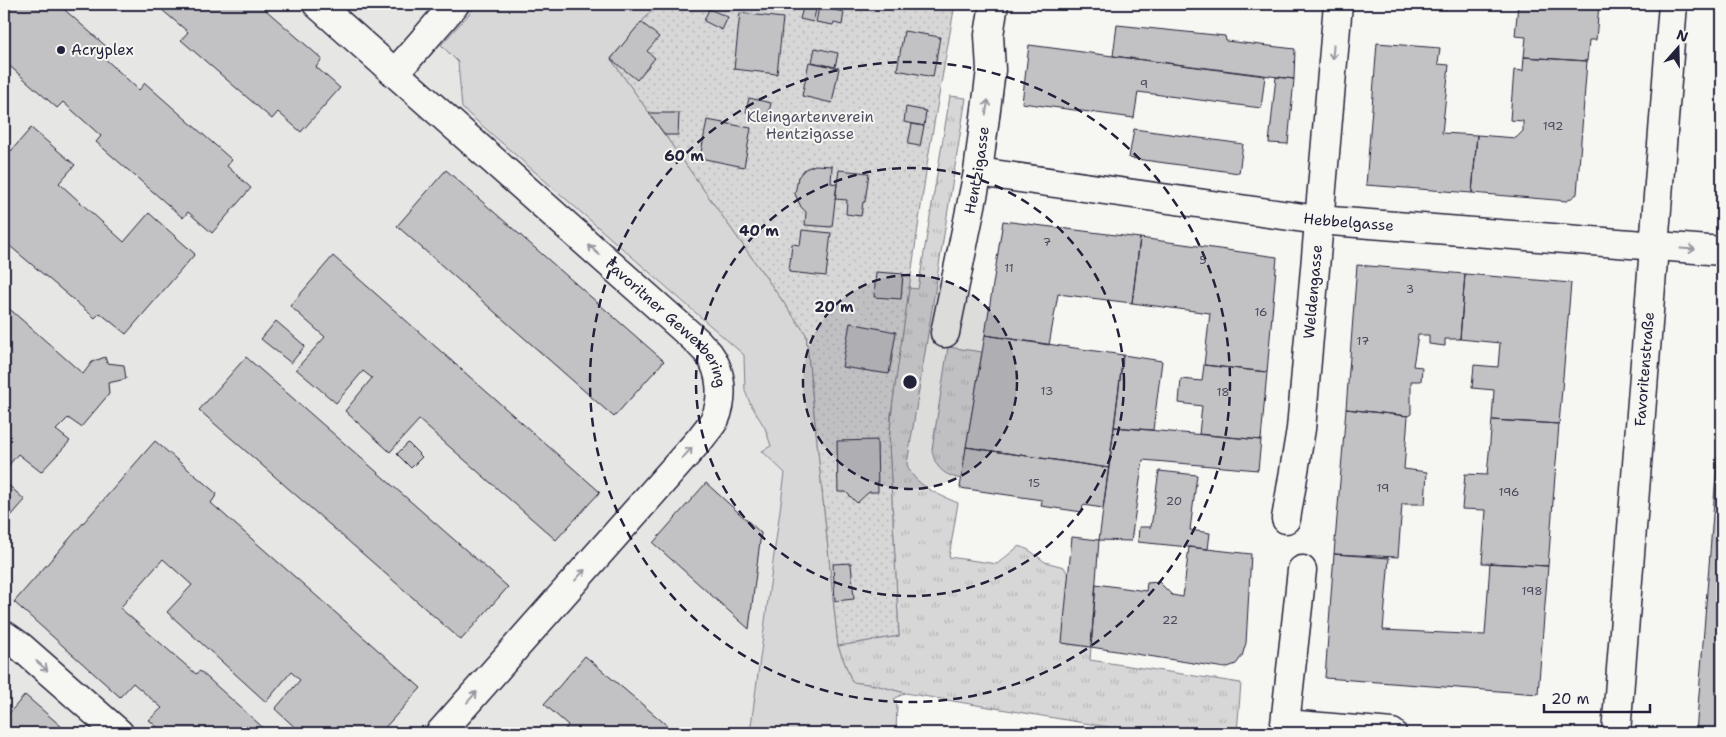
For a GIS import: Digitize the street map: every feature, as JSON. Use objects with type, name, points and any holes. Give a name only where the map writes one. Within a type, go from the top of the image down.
[{"type":"street","name":"Favoritner Gewerbering","points":[[317,4],[698,342],[714,361],[721,384],[721,398],[715,418],[701,438],[440,733]]},
{"type":"street","points":[[395,73],[455,4]]},
{"type":"street","name":"Hentzigasse","points":[[945,334],[978,172],[992,70],[989,35],[994,4]]},
{"type":"street","name":"Weldengasse","points":[[1286,519],[1300,429],[1338,4]]},
{"type":"street","name":"Favoritenstraße","points":[[1616,733],[1673,4]]},
{"type":"street","name":"Hebbelgasse","points":[[978,172],[1318,220],[1722,251]]},
{"type":"street","points":[[1302,570],[1285,728],[1392,733]]},
{"type":"street","points":[[4,635],[119,733]]},
{"type":"shaded area","points":[[4,4],[478,4],[441,44],[458,62],[462,108],[744,355],[745,391],[765,428],[771,447],[762,451],[785,473],[750,733],[4,733]]},
{"type":"green space","points":[[478,4],[657,4],[611,59],[806,334],[838,646],[852,682],[875,685],[905,693],[894,699],[897,705],[896,733],[750,733],[785,473],[762,451],[771,446],[765,428],[745,391],[744,355],[462,108],[458,62],[441,45]]},
{"type":"green space","name":"Kleingartenverein Hentzigasse","points":[[657,4],[955,4],[928,158],[891,414],[889,443],[899,636],[838,646],[806,334],[611,59]]},
{"type":"green space","points":[[950,96],[966,98],[907,464],[910,471],[915,478],[928,488],[958,503],[949,557],[997,564],[1019,546],[1029,550],[1045,562],[1064,567],[1069,576],[1063,643],[1091,647],[1090,660],[1241,683],[1237,733],[1144,733],[905,693],[875,685],[852,682],[838,646],[899,636],[889,443],[893,398],[909,288],[918,289]]},
{"type":"green space","points":[[948,347],[982,352],[961,479],[941,470],[935,462],[932,450]]},
{"type":"building","points":[[4,4],[58,4],[108,48],[101,55],[139,90],[145,83],[232,160],[227,166],[251,188],[212,233],[188,212],[183,218],[96,142],[101,136],[63,102],[57,108],[4,61]]},
{"type":"building","points":[[155,4],[259,4],[322,59],[316,67],[340,88],[301,132],[278,112],[272,119],[181,40],[188,32]]},
{"type":"building","points":[[804,4],[817,6],[813,22],[800,19]]},
{"type":"building","points":[[1398,4],[1447,4],[1447,9]]},
{"type":"building","points":[[1518,4],[1599,4],[1596,40],[1589,40],[1587,61],[1524,57],[1526,37],[1515,36]]},
{"type":"building","points":[[819,7],[844,12],[842,25],[816,22]]},
{"type":"building","points":[[709,9],[728,17],[722,30],[704,21]]},
{"type":"building","points":[[740,13],[783,18],[777,74],[734,69]]},
{"type":"building","points":[[641,22],[659,37],[647,51],[655,58],[637,80],[611,59]]},
{"type":"building","points":[[1117,25],[1225,36],[1226,41],[1295,49],[1294,79],[1113,56]]},
{"type":"building","points":[[904,31],[940,37],[933,77],[897,70]]},
{"type":"building","points":[[1377,43],[1440,48],[1438,64],[1449,65],[1442,133],[1477,135],[1472,193],[1366,185]]},
{"type":"building","points":[[1029,45],[1265,76],[1261,108],[1138,92],[1134,118],[1022,103]]},
{"type":"building","points":[[815,48],[838,53],[835,67],[812,62]]},
{"type":"building","points":[[1524,57],[1587,61],[1577,194],[1567,201],[1472,193],[1477,135],[1516,138],[1523,131],[1523,121],[1510,120],[1514,70],[1523,71]]},
{"type":"building","points":[[809,62],[839,68],[832,103],[802,96]]},
{"type":"building","points":[[1276,77],[1294,79],[1288,144],[1269,143]]},
{"type":"building","points":[[749,98],[771,103],[768,116],[746,112]]},
{"type":"building","points":[[906,107],[926,111],[924,126],[904,122]]},
{"type":"building","points":[[649,113],[679,113],[678,135],[665,135]]},
{"type":"building","points":[[707,120],[751,128],[744,167],[700,158]]},
{"type":"building","points":[[912,124],[924,126],[920,146],[908,144]]},
{"type":"building","points":[[31,128],[75,165],[59,183],[124,242],[149,213],[195,254],[126,334],[100,313],[95,318],[4,241],[7,231],[4,228],[4,144],[11,151]]},
{"type":"building","points":[[1134,129],[1243,144],[1239,173],[1129,158]]},
{"type":"building","points":[[815,165],[832,166],[831,183],[837,184],[832,227],[805,225],[806,212],[801,207],[795,194],[798,177],[805,169]]},
{"type":"building","points":[[446,170],[664,361],[614,417],[397,226]]},
{"type":"building","points":[[839,170],[869,173],[861,216],[846,214],[847,200],[835,199]]},
{"type":"building","points":[[1003,221],[1140,238],[1132,303],[1058,294],[1049,345],[985,335]]},
{"type":"building","points":[[802,230],[831,233],[826,276],[789,272],[792,244],[800,245]]},
{"type":"building","points":[[1140,238],[1277,257],[1267,372],[1204,365],[1210,313],[1132,303]]},
{"type":"building","points":[[333,256],[600,492],[556,540],[419,420],[390,452],[345,411],[372,378],[363,371],[336,403],[296,369],[325,337],[290,306]]},
{"type":"building","points":[[1357,265],[1465,274],[1460,339],[1445,339],[1445,346],[1429,344],[1429,335],[1418,335],[1413,366],[1422,367],[1421,381],[1411,381],[1411,414],[1408,416],[1346,409]]},
{"type":"building","points":[[876,272],[903,274],[901,299],[874,297]]},
{"type":"building","points":[[1465,274],[1571,283],[1559,424],[1492,420],[1494,390],[1472,388],[1474,365],[1498,367],[1500,343],[1460,339]]},
{"type":"building","points":[[4,304],[83,374],[92,362],[105,357],[107,363],[124,365],[126,379],[108,383],[109,394],[81,427],[68,418],[56,430],[70,441],[41,472],[18,454],[4,471]]},
{"type":"building","points":[[276,321],[305,346],[291,363],[261,339]]},
{"type":"building","points":[[850,323],[896,332],[889,374],[842,367]]},
{"type":"building","points":[[985,335],[1123,355],[1109,468],[966,447]]},
{"type":"building","points":[[1123,355],[1162,361],[1153,430],[1114,427]]},
{"type":"building","points":[[246,357],[508,587],[461,640],[199,410]]},
{"type":"building","points":[[1204,365],[1267,372],[1261,440],[1199,434],[1202,406],[1179,403],[1181,379],[1202,381]]},
{"type":"building","points":[[1722,398],[1722,733],[1696,733]]},
{"type":"building","points":[[1346,409],[1408,416],[1404,469],[1427,472],[1425,504],[1402,504],[1398,557],[1334,554]]},
{"type":"building","points":[[1492,420],[1559,424],[1548,566],[1482,563],[1486,510],[1462,509],[1465,474],[1487,475]]},
{"type":"building","points":[[1114,427],[1261,440],[1258,470],[1143,460],[1131,541],[1099,540]]},
{"type":"building","points":[[877,440],[878,492],[869,492],[857,503],[846,492],[838,492],[837,441]]},
{"type":"building","points":[[155,441],[217,494],[211,503],[421,688],[380,733],[301,733],[275,709],[300,680],[291,672],[266,702],[167,612],[192,585],[163,559],[120,608],[196,674],[200,671],[269,733],[164,733],[149,720],[162,708],[133,683],[120,697],[14,602]]},
{"type":"building","points":[[408,443],[422,457],[411,468],[397,454]]},
{"type":"building","points":[[966,447],[1109,468],[1103,508],[1083,505],[1082,512],[1041,506],[1042,500],[960,488]]},
{"type":"building","points":[[1159,471],[1197,475],[1190,530],[1210,533],[1208,549],[1138,542],[1139,527],[1151,527]]},
{"type":"building","points":[[4,481],[25,500],[4,524]]},
{"type":"building","points":[[706,483],[761,533],[749,629],[653,543]]},
{"type":"building","points":[[1072,537],[1099,540],[1091,647],[1062,643]]},
{"type":"building","points":[[1189,547],[1251,554],[1246,643],[1242,656],[1236,664],[1225,668],[1091,647],[1096,584],[1146,591],[1147,583],[1159,582],[1172,595],[1183,597]]},
{"type":"building","points":[[1334,554],[1389,558],[1383,630],[1485,635],[1490,563],[1548,566],[1538,694],[1325,678]]},
{"type":"building","points":[[851,563],[854,599],[835,601],[833,564]]},
{"type":"building","points":[[585,656],[676,733],[563,733],[568,725],[544,704]]},
{"type":"building","points":[[25,695],[69,733],[4,733],[4,719]]},
{"type":"place","name":"Acryplex","points":[[61,50]]}]
